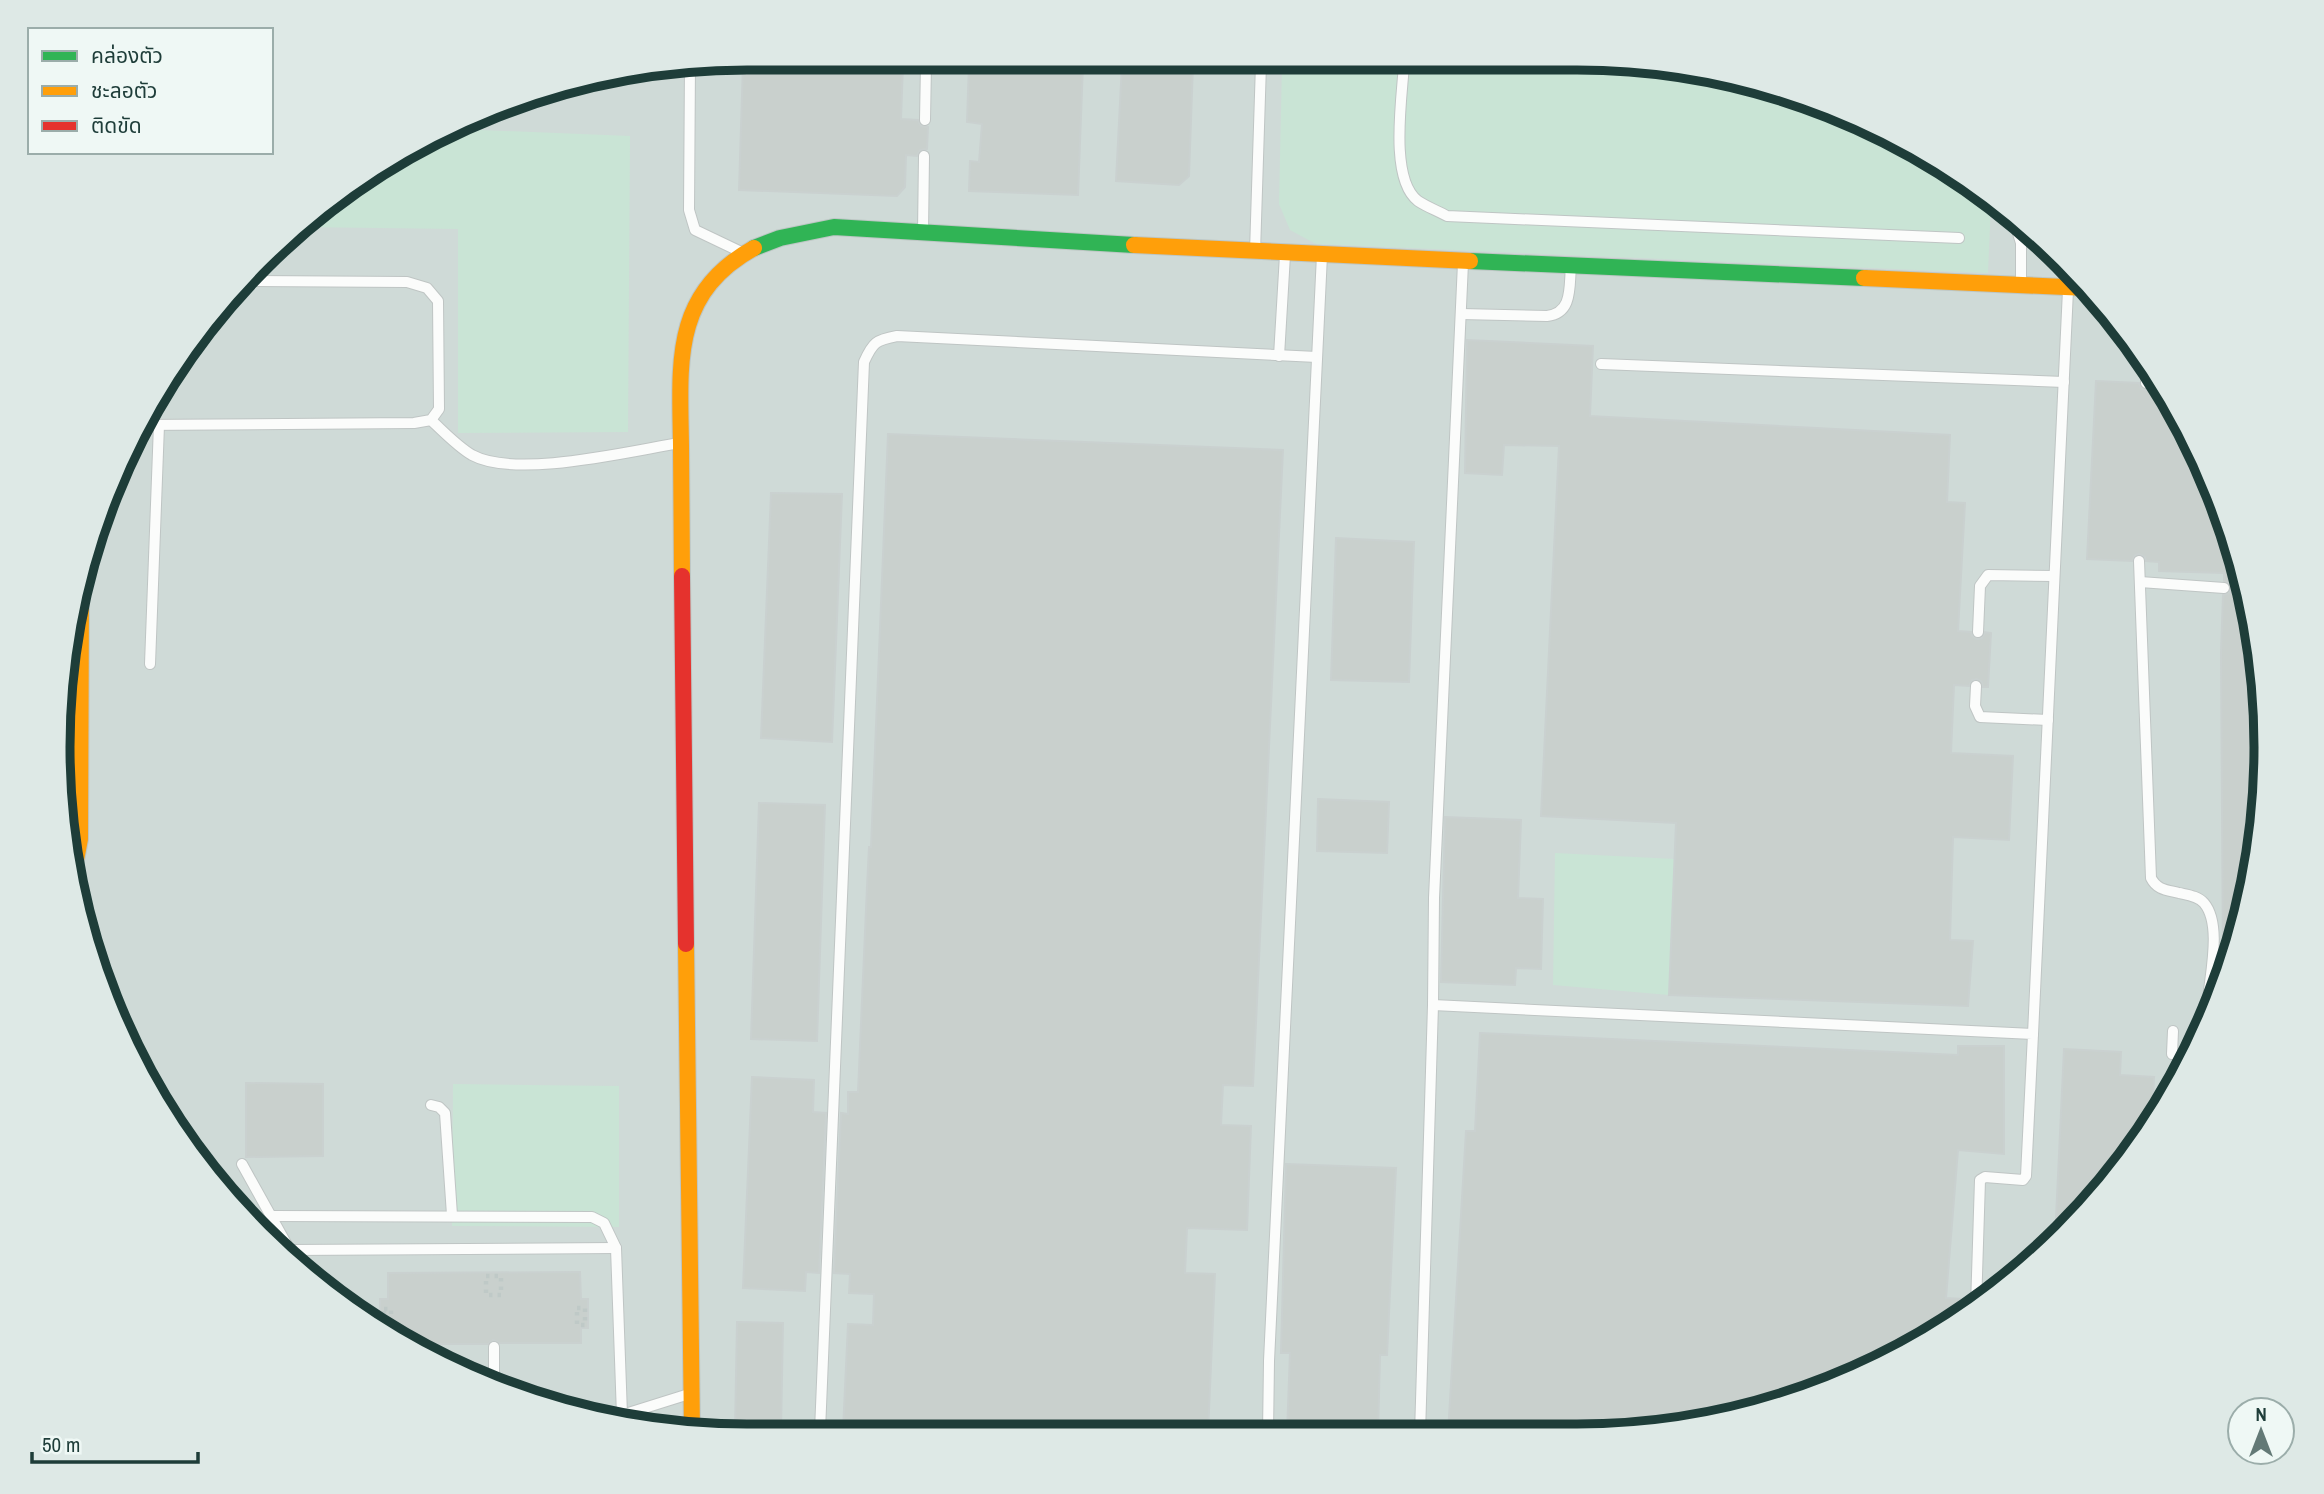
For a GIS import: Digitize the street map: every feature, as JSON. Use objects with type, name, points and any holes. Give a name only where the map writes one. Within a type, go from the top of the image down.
[{"type":"street","points":[[692,1422],[682,347],[690,319],[703,292],[720,269],[741,252],[765,241],[794,232],[834,227],[1255,253],[2074,287]]},
{"type":"street","points":[[78,849],[81,629]]},
{"type":"lane","points":[[925,120],[926,70]]},
{"type":"lane","points":[[1255,253],[1261,70]]},
{"type":"lane","points":[[1404,70],[1399,162],[1404,182],[1417,200],[1447,216],[1959,238]]},
{"type":"lane","points":[[690,72],[691,222],[695,230],[741,252]]},
{"type":"lane","points":[[923,156],[923,233]]},
{"type":"lane","points":[[2019,235],[2021,284]]},
{"type":"lane","points":[[1279,356],[1285,254]]},
{"type":"lane","points":[[1268,1424],[1322,255]]},
{"type":"lane","points":[[1420,1424],[1434,898],[1463,261]]},
{"type":"lane","points":[[1461,314],[1558,314],[1567,303],[1571,266]]},
{"type":"lane","points":[[152,425],[414,424],[430,420],[439,409],[438,300],[427,288],[407,282],[256,281]]},
{"type":"lane","points":[[1976,1293],[1980,1180],[2023,1180],[2026,1176],[2068,287]]},
{"type":"lane","points":[[820,1424],[864,362],[872,345],[897,336],[1317,357]]},
{"type":"lane","points":[[1601,364],[2064,382]]},
{"type":"lane","points":[[430,420],[473,455],[494,463],[550,464],[681,443]]},
{"type":"lane","points":[[149,431],[150,664]]},
{"type":"lane","points":[[2139,561],[2151,878],[2159,888],[2195,896],[2203,902],[2211,916],[2214,937],[2209,988]]},
{"type":"lane","points":[[1978,632],[1980,586],[1988,575],[2054,576]]},
{"type":"lane","points":[[2140,582],[2224,588]]},
{"type":"lane","points":[[1976,686],[1975,706],[1980,717],[2048,720]]},
{"type":"lane","points":[[1433,1005],[2033,1034]]},
{"type":"lane","points":[[2172,1054],[2173,1031]]},
{"type":"lane","points":[[431,1105],[445,1112],[452,1215]]},
{"type":"lane","points":[[242,1164],[284,1241]]},
{"type":"lane","points":[[272,1216],[593,1217],[604,1223],[616,1248],[622,1412]]},
{"type":"lane","points":[[294,1250],[616,1248]]},
{"type":"lane","points":[[494,1347],[494,1374]]},
{"type":"lane","points":[[628,1413],[691,1394]]},
{"type":"path","points":[[486,1276],[501,1276],[501,1294],[486,1294],[486,1276]]},
{"type":"shaded area","points":[[747,70],[1621,71],[1709,83],[1795,106],[1876,140],[1916,161],[1989,210],[2056,268],[2086,301],[2140,371],[2163,409],[2184,448],[2218,529],[2241,615],[2248,659],[2253,703],[2253,791],[2241,879],[2231,922],[2218,965],[2184,1046],[2163,1086],[2114,1159],[2056,1226],[1989,1284],[1953,1310],[1876,1354],[1795,1388],[1752,1401],[1709,1411],[1621,1423],[703,1423],[615,1411],[529,1388],[448,1354],[408,1333],[335,1284],[268,1226],[210,1159],[184,1123],[140,1046],[106,965],[83,879],[71,791],[71,703],[83,615],[93,572],[106,529],[140,448],[184,371],[238,301],[268,268],[301,238],[371,184],[448,140],[529,106],[615,83],[659,76]]},
{"type":"green space","points":[[1282,70],[1621,71],[1709,83],[1795,106],[1876,140],[1916,161],[1991,211],[1988,273],[1316,244],[1290,230],[1279,204]]},
{"type":"green space","points":[[471,130],[630,136],[628,432],[458,433],[458,229],[314,227],[371,184],[408,161]]},
{"type":"green space","points":[[1555,853],[1675,859],[1669,995],[1553,985]]},
{"type":"green space","points":[[453,1084],[619,1086],[619,1227],[452,1226]]},
{"type":"building","points":[[743,70],[903,70],[901,119],[918,120],[921,126],[928,127],[927,149],[920,150],[917,156],[906,155],[905,187],[897,196],[739,190]]},
{"type":"building","points":[[969,70],[1083,70],[1078,195],[969,191],[970,161],[979,162],[982,124],[967,122]]},
{"type":"building","points":[[1122,70],[1193,70],[1189,176],[1179,185],[1116,181]]},
{"type":"building","points":[[1467,340],[1593,346],[1590,416],[1950,435],[1947,502],[1965,503],[1958,631],[1971,632],[1977,639],[1982,638],[1985,632],[1991,633],[1988,687],[1983,687],[1982,682],[1977,679],[1972,680],[1969,686],[1954,685],[1951,753],[2013,756],[2009,840],[1953,837],[1950,940],[1973,941],[1968,1006],[1669,995],[1676,823],[1541,816],[1559,446],[1504,445],[1502,475],[1465,473]]},
{"type":"building","points":[[2096,381],[2139,383],[2141,389],[2151,388],[2163,409],[2202,488],[2231,572],[2248,659],[2253,703],[2253,791],[2241,879],[2223,949],[2221,652],[2223,595],[2230,593],[2231,585],[2224,581],[2224,573],[2159,571],[2159,562],[2146,561],[2145,557],[2139,554],[2135,555],[2132,561],[2087,559]]},
{"type":"building","points":[[888,434],[1283,450],[1253,1086],[1223,1085],[1221,1125],[1251,1126],[1247,1230],[1187,1228],[1185,1273],[1215,1274],[1208,1424],[843,1424],[848,1324],[873,1325],[874,1294],[849,1293],[850,1274],[834,1273],[841,1113],[848,1114],[848,1092],[858,1092]]},
{"type":"building","points":[[771,493],[842,494],[832,742],[761,738]]},
{"type":"building","points":[[1336,538],[1414,542],[1409,682],[1331,680]]},
{"type":"building","points":[[1318,799],[1389,802],[1387,853],[1317,851]]},
{"type":"building","points":[[759,803],[825,805],[817,1041],[751,1039]]},
{"type":"building","points":[[1445,817],[1521,820],[1518,898],[1543,899],[1541,969],[1516,968],[1515,985],[1441,982]]},
{"type":"building","points":[[1480,1033],[1958,1055],[1958,1046],[2004,1046],[2004,1154],[1958,1150],[1946,1298],[1964,1299],[1964,1302],[1915,1333],[1836,1372],[1795,1388],[1709,1411],[1621,1423],[1449,1424],[1466,1131],[1475,1131]]},
{"type":"building","points":[[2064,1049],[2121,1052],[2120,1075],[2154,1077],[2153,1102],[2114,1159],[2056,1226]]},
{"type":"building","points":[[752,1077],[814,1080],[813,1112],[826,1113],[819,1273],[806,1272],[805,1291],[743,1288]]},
{"type":"building","points":[[246,1083],[323,1084],[323,1156],[246,1157]]},
{"type":"building","points":[[1286,1164],[1396,1168],[1387,1355],[1380,1355],[1378,1424],[1287,1424],[1290,1353],[1281,1353]]},
{"type":"building","points":[[580,1272],[581,1299],[588,1299],[588,1328],[581,1328],[581,1343],[500,1343],[493,1340],[488,1344],[429,1344],[380,1316],[380,1299],[388,1299],[388,1273]]},
{"type":"building","points":[[737,1322],[783,1323],[781,1424],[735,1424]]},
{"type":"traffic: fast","points":[[754,248],[780,238],[834,227],[1134,245]]},
{"type":"traffic: fast","points":[[1470,261],[1864,278]]},
{"type":"traffic: slow","points":[[1134,245],[1470,261]]},
{"type":"traffic: slow","points":[[682,576],[680,387],[686,334],[694,309],[707,287],[727,266],[754,248]]},
{"type":"traffic: slow","points":[[1864,278],[2074,287]]},
{"type":"traffic: slow","points":[[78,849],[81,629]]},
{"type":"traffic: slow","points":[[686,944],[692,1422]]},
{"type":"traffic: jam","points":[[682,576],[686,944]]}]
